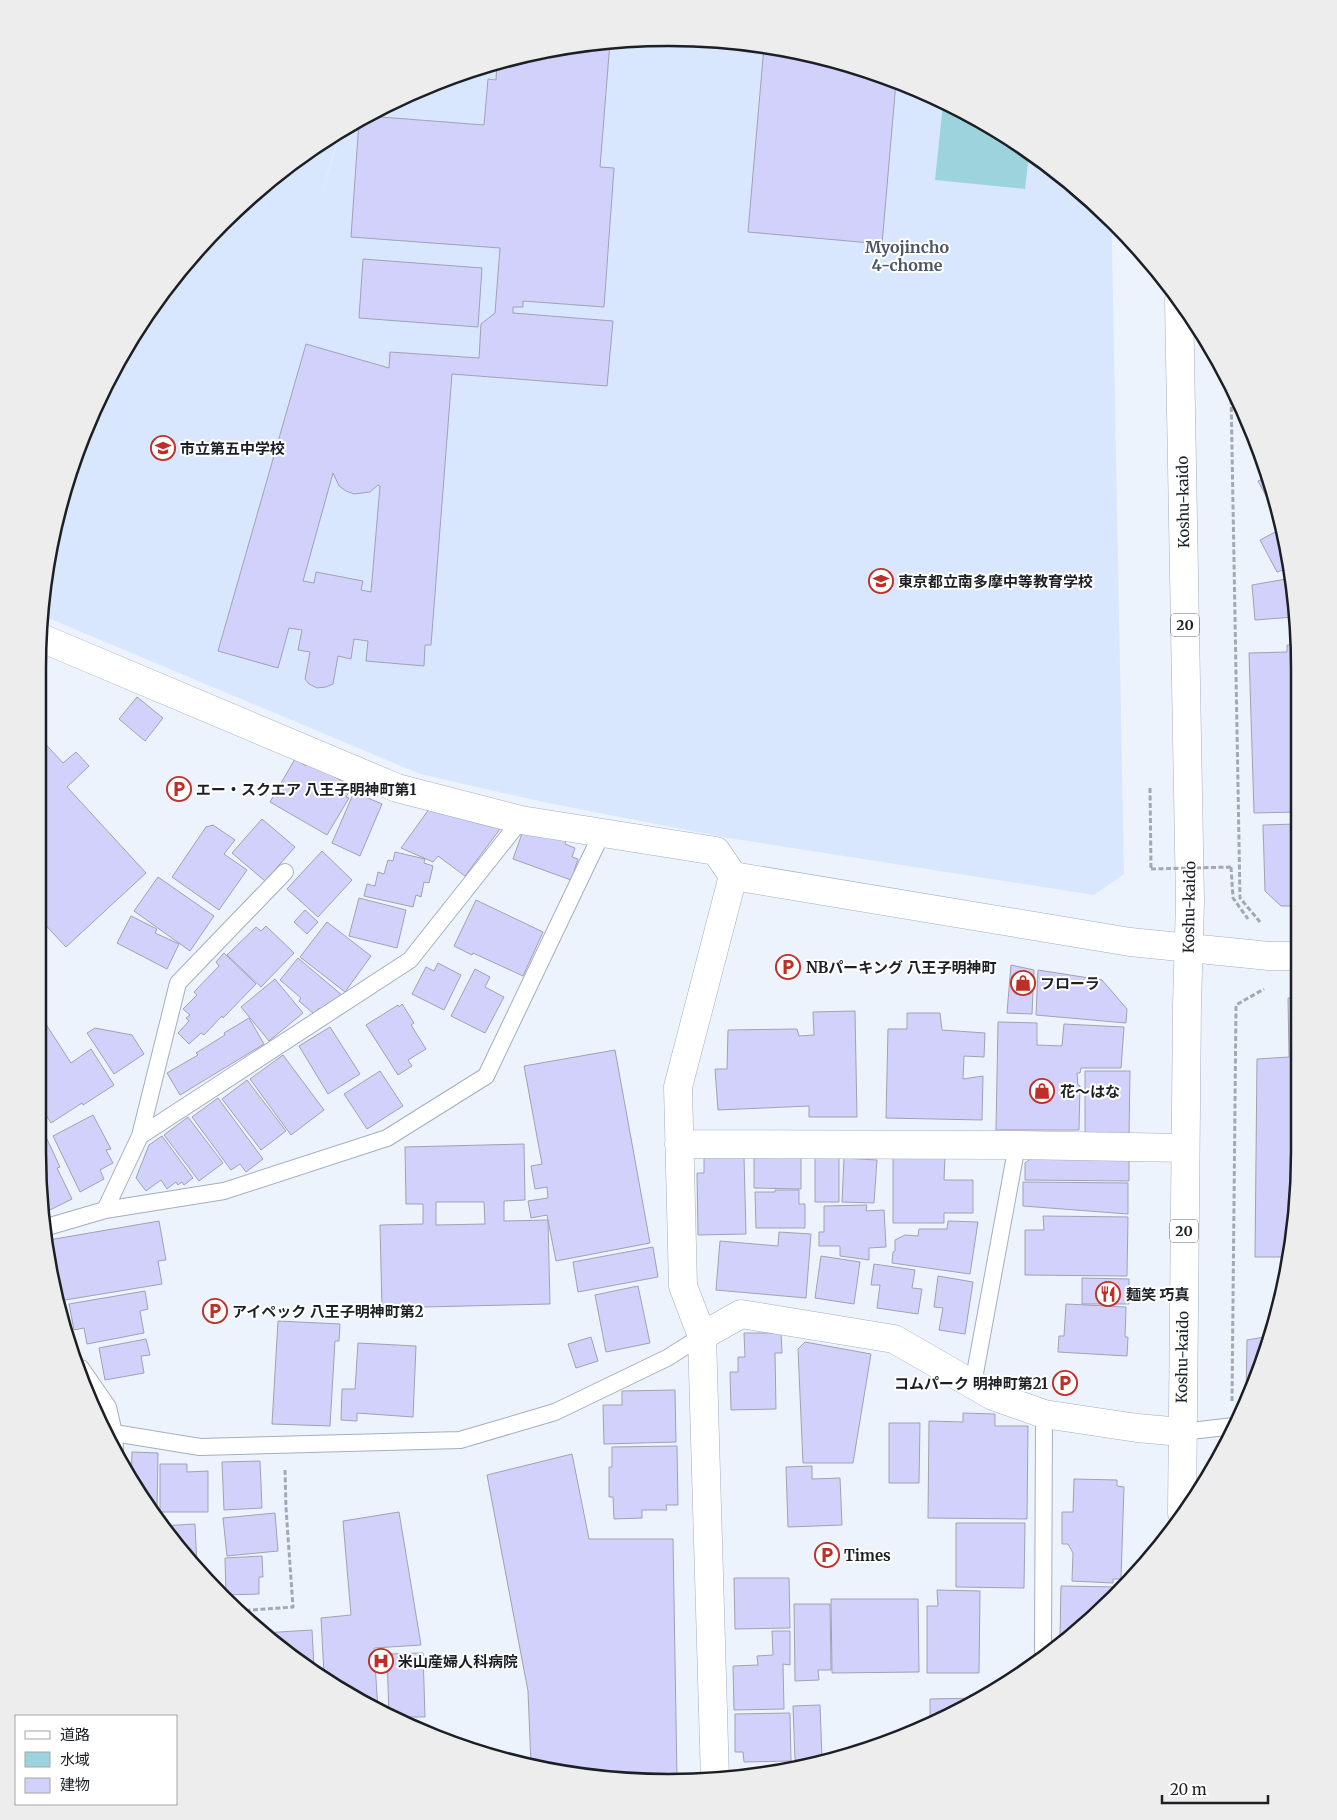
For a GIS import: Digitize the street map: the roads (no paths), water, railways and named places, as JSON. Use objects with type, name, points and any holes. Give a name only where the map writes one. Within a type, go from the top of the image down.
[{"type":"main road","name":"Koshu-kaido","points":[[1179,314],[1190,901],[1185,1148],[1182,1502]]},
{"type":"main road","points":[[47,641],[397,788],[521,820],[716,851],[732,876],[678,1087],[683,1286],[702,1336],[721,1771]]},
{"type":"main road","points":[[732,876],[1130,942],[1188,949],[1291,956]]},
{"type":"main road","points":[[679,1144],[1185,1148]]},
{"type":"main road","points":[[702,1336],[741,1314],[894,1339],[993,1396],[1044,1414],[1137,1428],[1182,1432]]},
{"type":"lane","points":[[140,1136],[410,960],[521,820]]},
{"type":"lane","points":[[51,1226],[105,1210],[224,1191],[386,1138],[486,1076],[602,833]]},
{"type":"lane","points":[[105,1210],[140,1136],[178,984],[285,872]]},
{"type":"lane","points":[[973,1384],[1017,1146]]},
{"type":"lane","points":[[91,1383],[108,1407],[114,1433],[200,1447],[460,1440],[555,1412],[667,1358],[702,1336]]},
{"type":"lane","points":[[1043,1648],[1044,1414]]},
{"type":"lane","points":[[1182,1432],[1231,1419]]},
{"type":"water","points":[[942,109],[980,130],[1028,161],[1025,189],[935,180]]},
{"type":"place","name":"市立第五中学校","points":[[163,448]]},
{"type":"place","name":"東京都立南多摩中等教育学校","points":[[881,581]]},
{"type":"place","name":"エー・スクエア 八王子明神町第1","points":[[179,789]]},
{"type":"place","name":"NBパーキング 八王子明神町","points":[[788,967]]},
{"type":"place","name":"フローラ","points":[[1023,983]]},
{"type":"place","name":"花～はな","points":[[1042,1091]]},
{"type":"place","name":"麺笑 巧真","points":[[1108,1294]]},
{"type":"place","name":"アイペック 八王子明神町第2","points":[[215,1311]]},
{"type":"place","name":"コムパーク 明神町第21","points":[[1065,1383]]},
{"type":"place","name":"Times","points":[[827,1555]]},
{"type":"place","name":"米山産婦人科病院","points":[[381,1661]]},
{"type":"district","name":"Myojincho 4-chome","points":[[907,256]]}]
